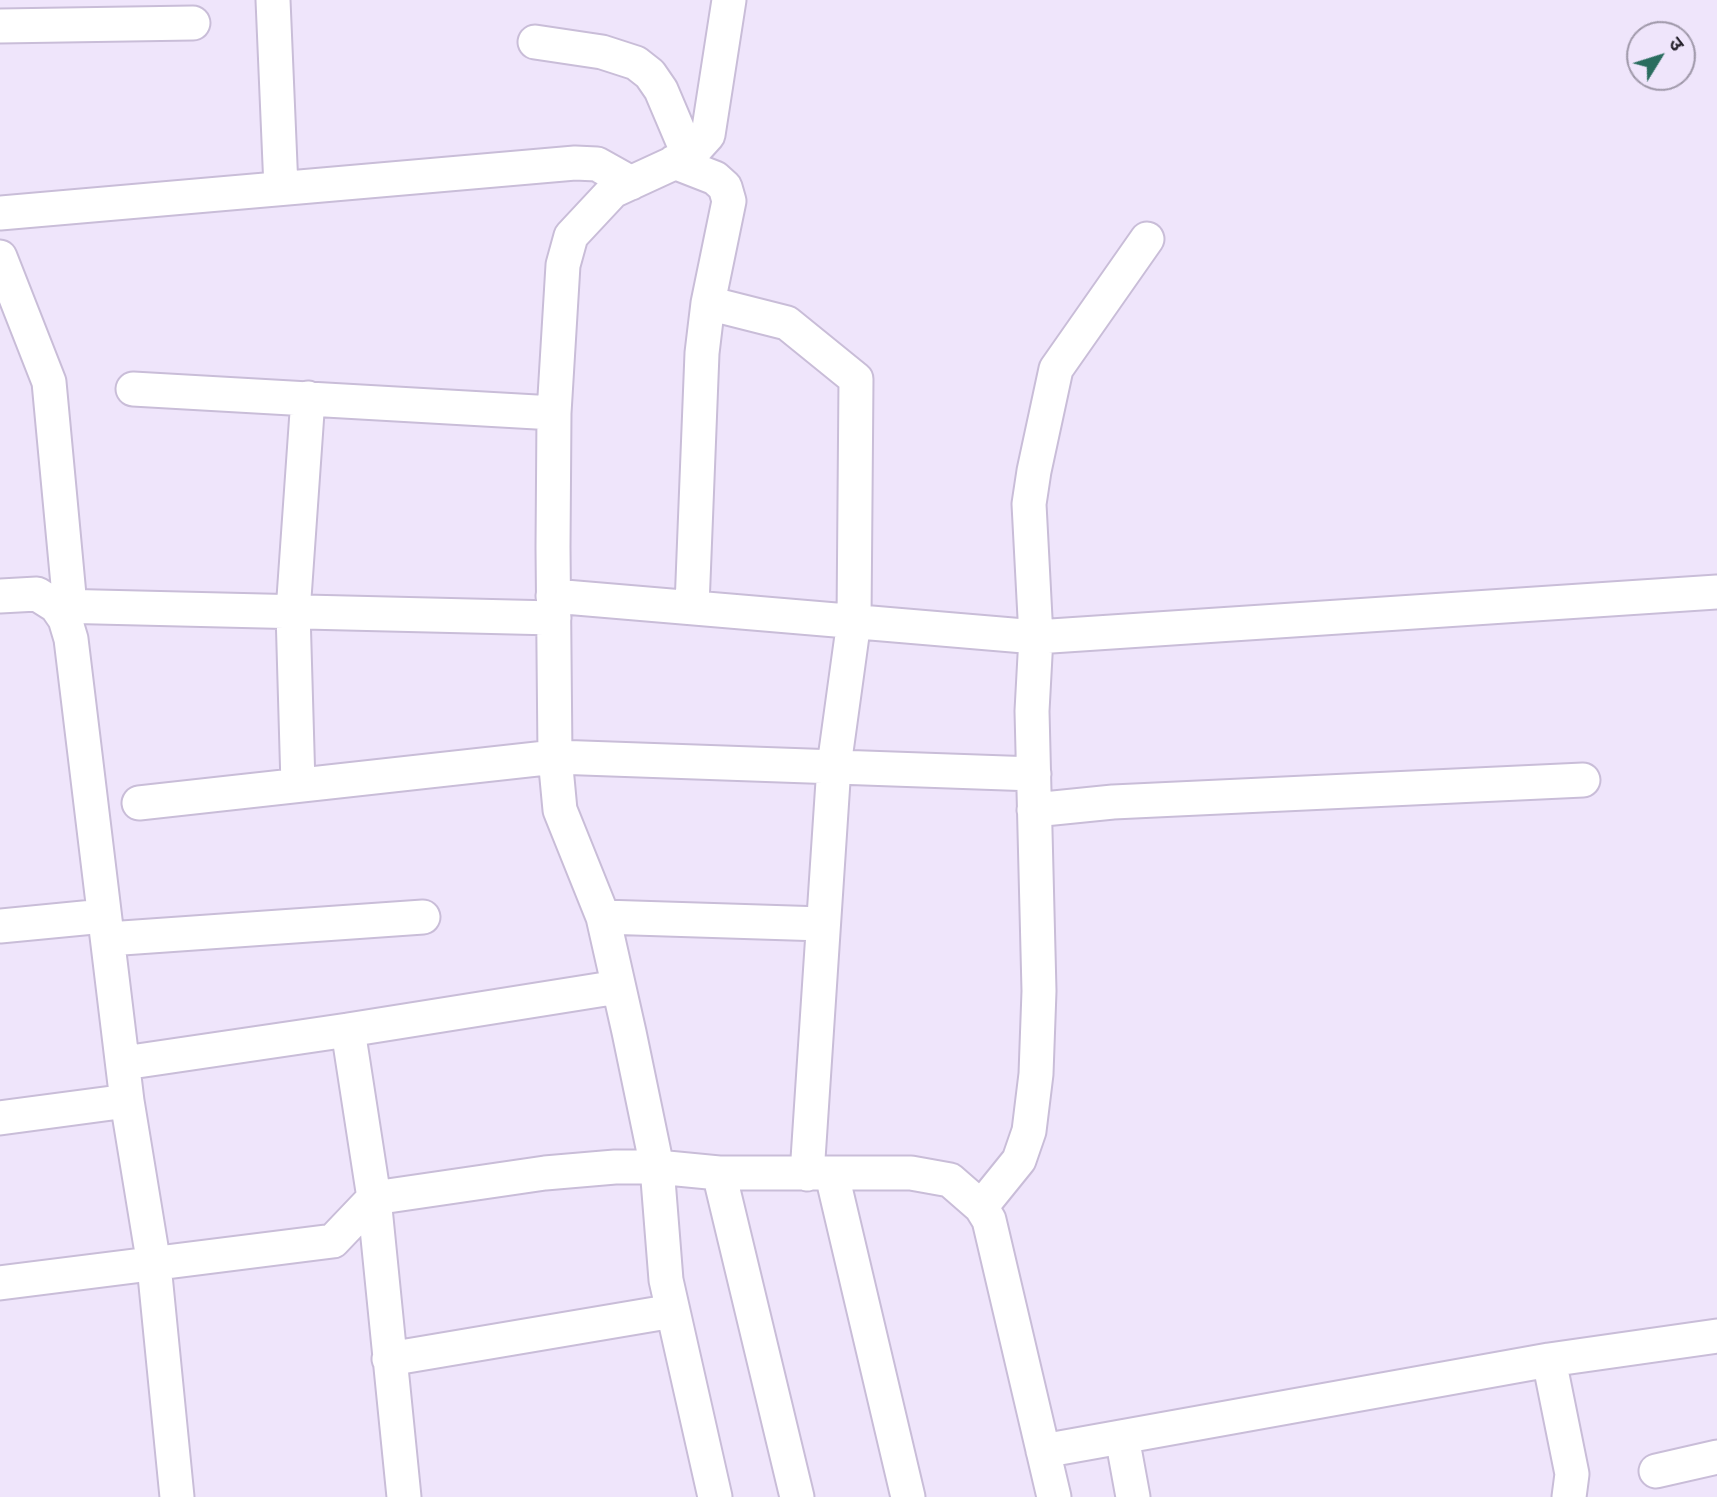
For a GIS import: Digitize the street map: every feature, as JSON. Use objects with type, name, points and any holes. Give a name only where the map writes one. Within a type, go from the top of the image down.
[{"type":"street","points":[[273,0],[281,188]]},
{"type":"street","points":[[715,1497],[666,1280],[657,1167],[603,917],[560,810],[555,757],[554,412],[563,265],[571,236],[613,191],[682,159],[708,135],[713,121],[729,0]]},
{"type":"street","points":[[0,26],[193,23]]},
{"type":"street","points":[[535,42],[602,52],[636,63],[650,74],[661,90],[682,159],[715,178],[725,187],[729,201],[708,303],[702,353],[692,606]]},
{"type":"street","points":[[0,213],[575,163],[597,164],[631,183]]},
{"type":"street","points":[[981,1207],[1019,1160],[1030,1131],[1036,1074],[1039,991],[1032,711],[1036,637],[1029,504],[1056,369],[1147,239]]},
{"type":"street","points":[[0,257],[49,382],[63,606],[71,639],[127,1101],[154,1265],[177,1497]]},
{"type":"street","points":[[708,303],[787,323],[856,379],[854,621],[834,766],[823,924],[819,1174],[908,1497]]},
{"type":"street","points":[[133,388],[554,412]]},
{"type":"street","points":[[298,785],[293,612],[308,398]]},
{"type":"street","points":[[0,596],[37,594],[63,606],[293,612],[692,606],[1036,637],[1717,592]]},
{"type":"street","points":[[139,803],[555,757],[1034,774]]},
{"type":"street","points":[[1034,810],[1113,802],[1583,780]]},
{"type":"street","points":[[0,926],[106,927],[423,917]]},
{"type":"street","points":[[603,917],[823,924]]},
{"type":"street","points":[[124,1063],[618,987]]},
{"type":"street","points":[[348,1030],[374,1198],[404,1497]]},
{"type":"street","points":[[0,1118],[127,1101]]},
{"type":"street","points":[[0,1283],[332,1241],[374,1198],[545,1173],[657,1167],[719,1173],[911,1174],[950,1180],[981,1207],[989,1220],[1054,1497]]},
{"type":"street","points":[[719,1173],[797,1497]]},
{"type":"street","points":[[389,1359],[673,1311]]},
{"type":"street","points":[[1043,1451],[1549,1360],[1717,1336]]},
{"type":"street","points":[[1549,1360],[1572,1474],[1569,1497]]},
{"type":"street","points":[[1122,1437],[1133,1497]]},
{"type":"street","points":[[1656,1471],[1717,1457]]}]
